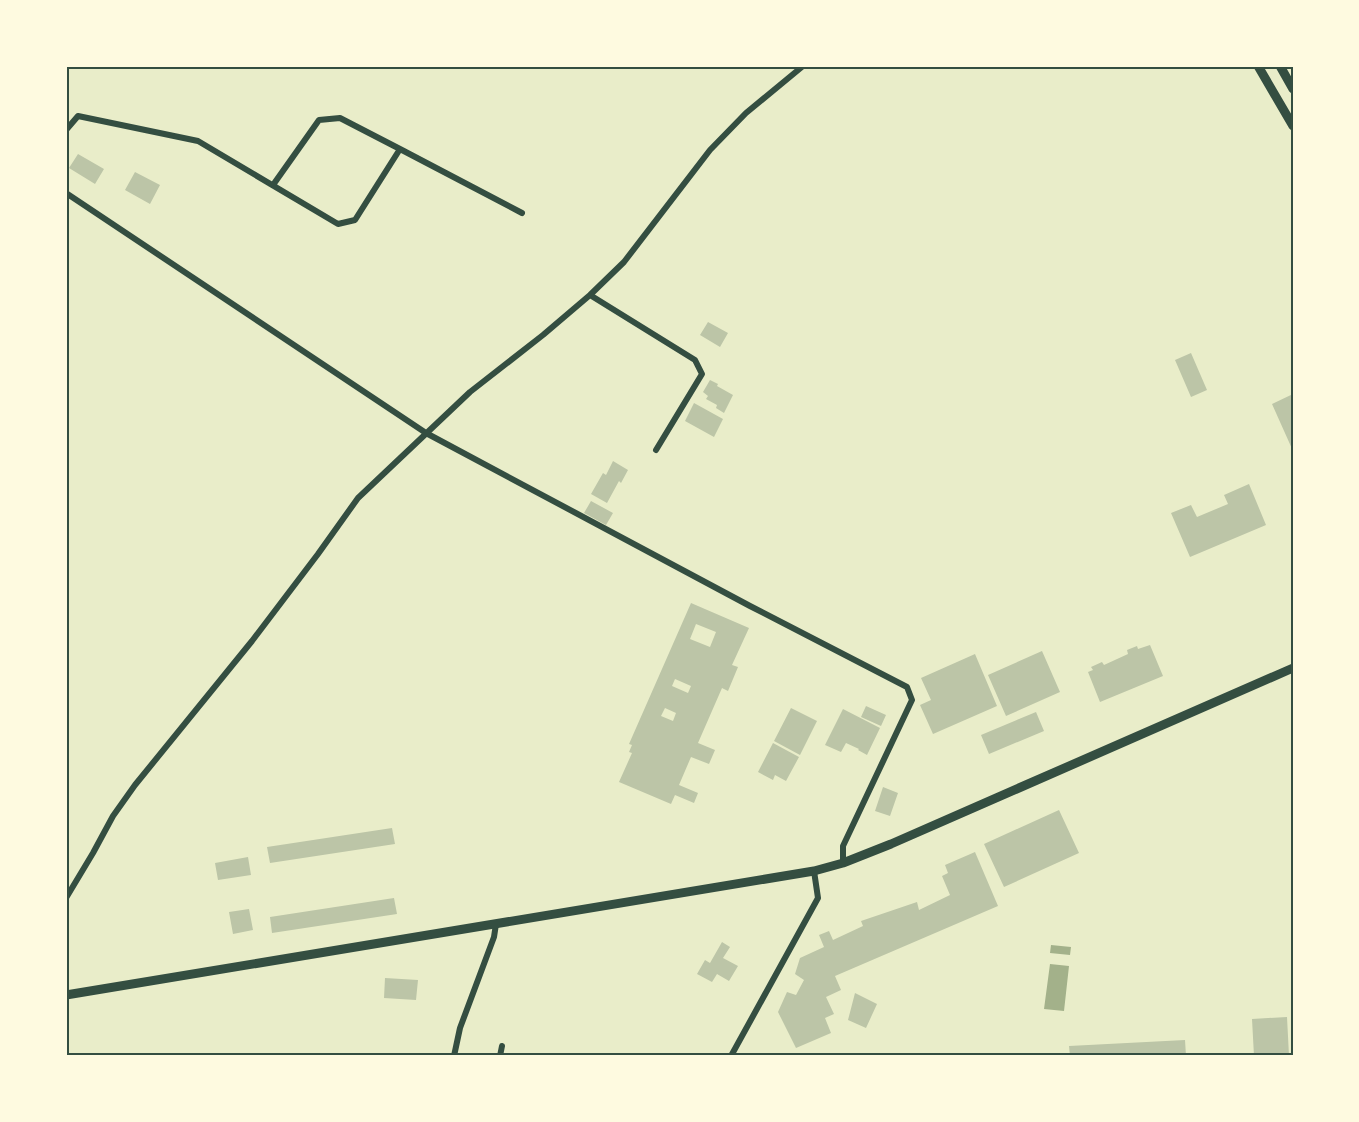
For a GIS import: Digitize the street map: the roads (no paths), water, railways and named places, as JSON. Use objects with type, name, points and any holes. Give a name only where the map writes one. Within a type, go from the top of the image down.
[{"type":"street","points":[[66,898],[113,816],[135,785],[252,641],[358,498],[470,392],[543,335],[624,262],[710,150],[746,113],[803,66]]},
{"type":"street","points":[[1257,66],[1293,126]]},
{"type":"street","points":[[1280,66],[1293,89]]},
{"type":"street","points":[[66,130],[78,116],[198,141],[338,224],[355,220],[400,149]]},
{"type":"street","points":[[273,184],[319,120],[340,118],[522,213]]},
{"type":"street","points":[[66,193],[426,433],[907,687],[912,700],[843,846],[843,863]]},
{"type":"street","points":[[590,295],[695,360],[702,374],[656,450]]},
{"type":"street","points":[[66,995],[814,871],[843,863],[891,844],[1293,668]]},
{"type":"street","points":[[731,1056],[818,898],[814,871]]},
{"type":"street","points":[[454,1056],[460,1029],[494,937],[496,924]]},
{"type":"street","points":[[500,1056],[502,1047]]}]
